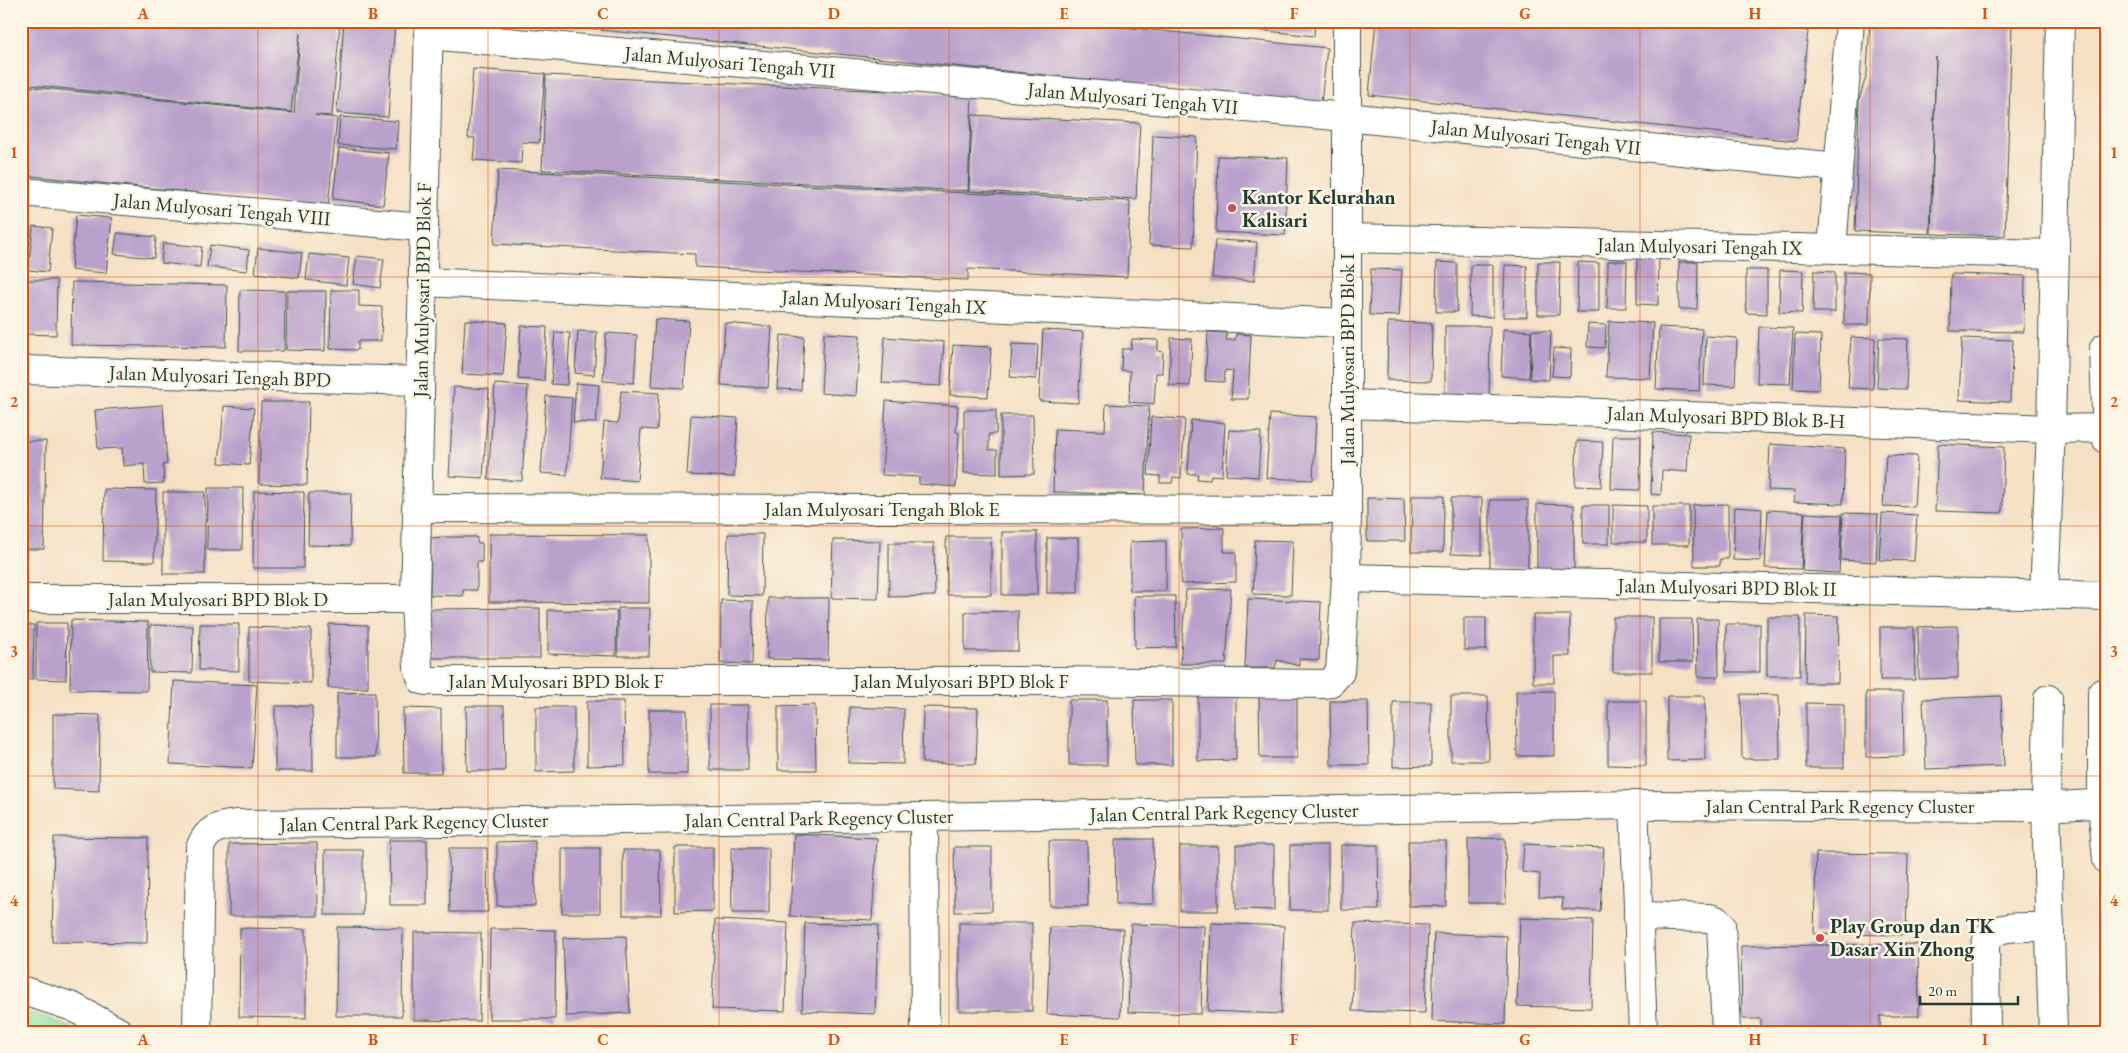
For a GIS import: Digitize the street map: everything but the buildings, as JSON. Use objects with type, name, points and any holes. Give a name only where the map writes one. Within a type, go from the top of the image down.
[{"type":"street","name":"Jalan Mulyosari BPD Blok I","points":[[1341,667],[1346,578],[1347,510],[1346,21]]},
{"type":"street","points":[[1832,248],[1850,21]]},
{"type":"street","points":[[2044,595],[2051,429],[2060,21]]},
{"type":"street","name":"Jalan Mulyosari Tengah VII","points":[[428,28],[1838,167]]},
{"type":"street","name":"Jalan Mulyosari BPD Blok F","points":[[428,28],[415,599],[418,667],[421,678],[427,681],[1053,681],[1325,684],[1338,676],[1341,667]]},
{"type":"street","name":"Jalan Mulyosari Tengah VIII","points":[[21,192],[423,227]]},
{"type":"street","name":"Jalan Mulyosari Tengah IX","points":[[1347,238],[2054,254]]},
{"type":"street","name":"Jalan Mulyosari Tengah IX","points":[[422,282],[1346,323]]},
{"type":"street","points":[[2104,348],[2107,440]]},
{"type":"street","name":"Jalan Mulyosari Tengah BPD","points":[[21,370],[419,381]]},
{"type":"street","name":"Jalan Mulyosari BPD Blok B-H","points":[[1346,404],[2051,429],[2106,428]]},
{"type":"street","name":"Jalan Mulyosari Tengah Blok E","points":[[416,508],[1347,510]]},
{"type":"street","name":"Jalan Mulyosari BPD Blok II","points":[[1346,578],[2107,596]]},
{"type":"street","name":"Jalan Mulyosari BPD Blok D","points":[[21,599],[415,599]]},
{"type":"street","points":[[2102,694],[2107,860]]},
{"type":"street","points":[[2048,699],[2046,807],[2053,1032]]},
{"type":"street","name":"Jalan Central Park Regency Cluster","points":[[197,1032],[200,848],[205,836],[216,827],[237,824],[924,817],[1634,805],[2046,807],[2104,803]]},
{"type":"street","points":[[1634,805],[1643,1032]]},
{"type":"street","points":[[924,817],[925,1032]]},
{"type":"street","points":[[1638,916],[1705,918],[1716,920],[1721,925],[1726,1032]]},
{"type":"street","points":[[1986,1032],[1984,947],[1988,937],[1998,931],[2011,928],[2050,928]]},
{"type":"street","points":[[21,990],[73,1007],[119,1032]]},
{"type":"green space","points":[[21,1011],[47,1018],[81,1032],[21,1032]]},
{"type":"place","name":"Kantor Kelurahan Kalisari","points":[[1232,208]]},
{"type":"place","name":"Play Group dan TK Dasar Xin Zhong","points":[[1820,938]]}]
